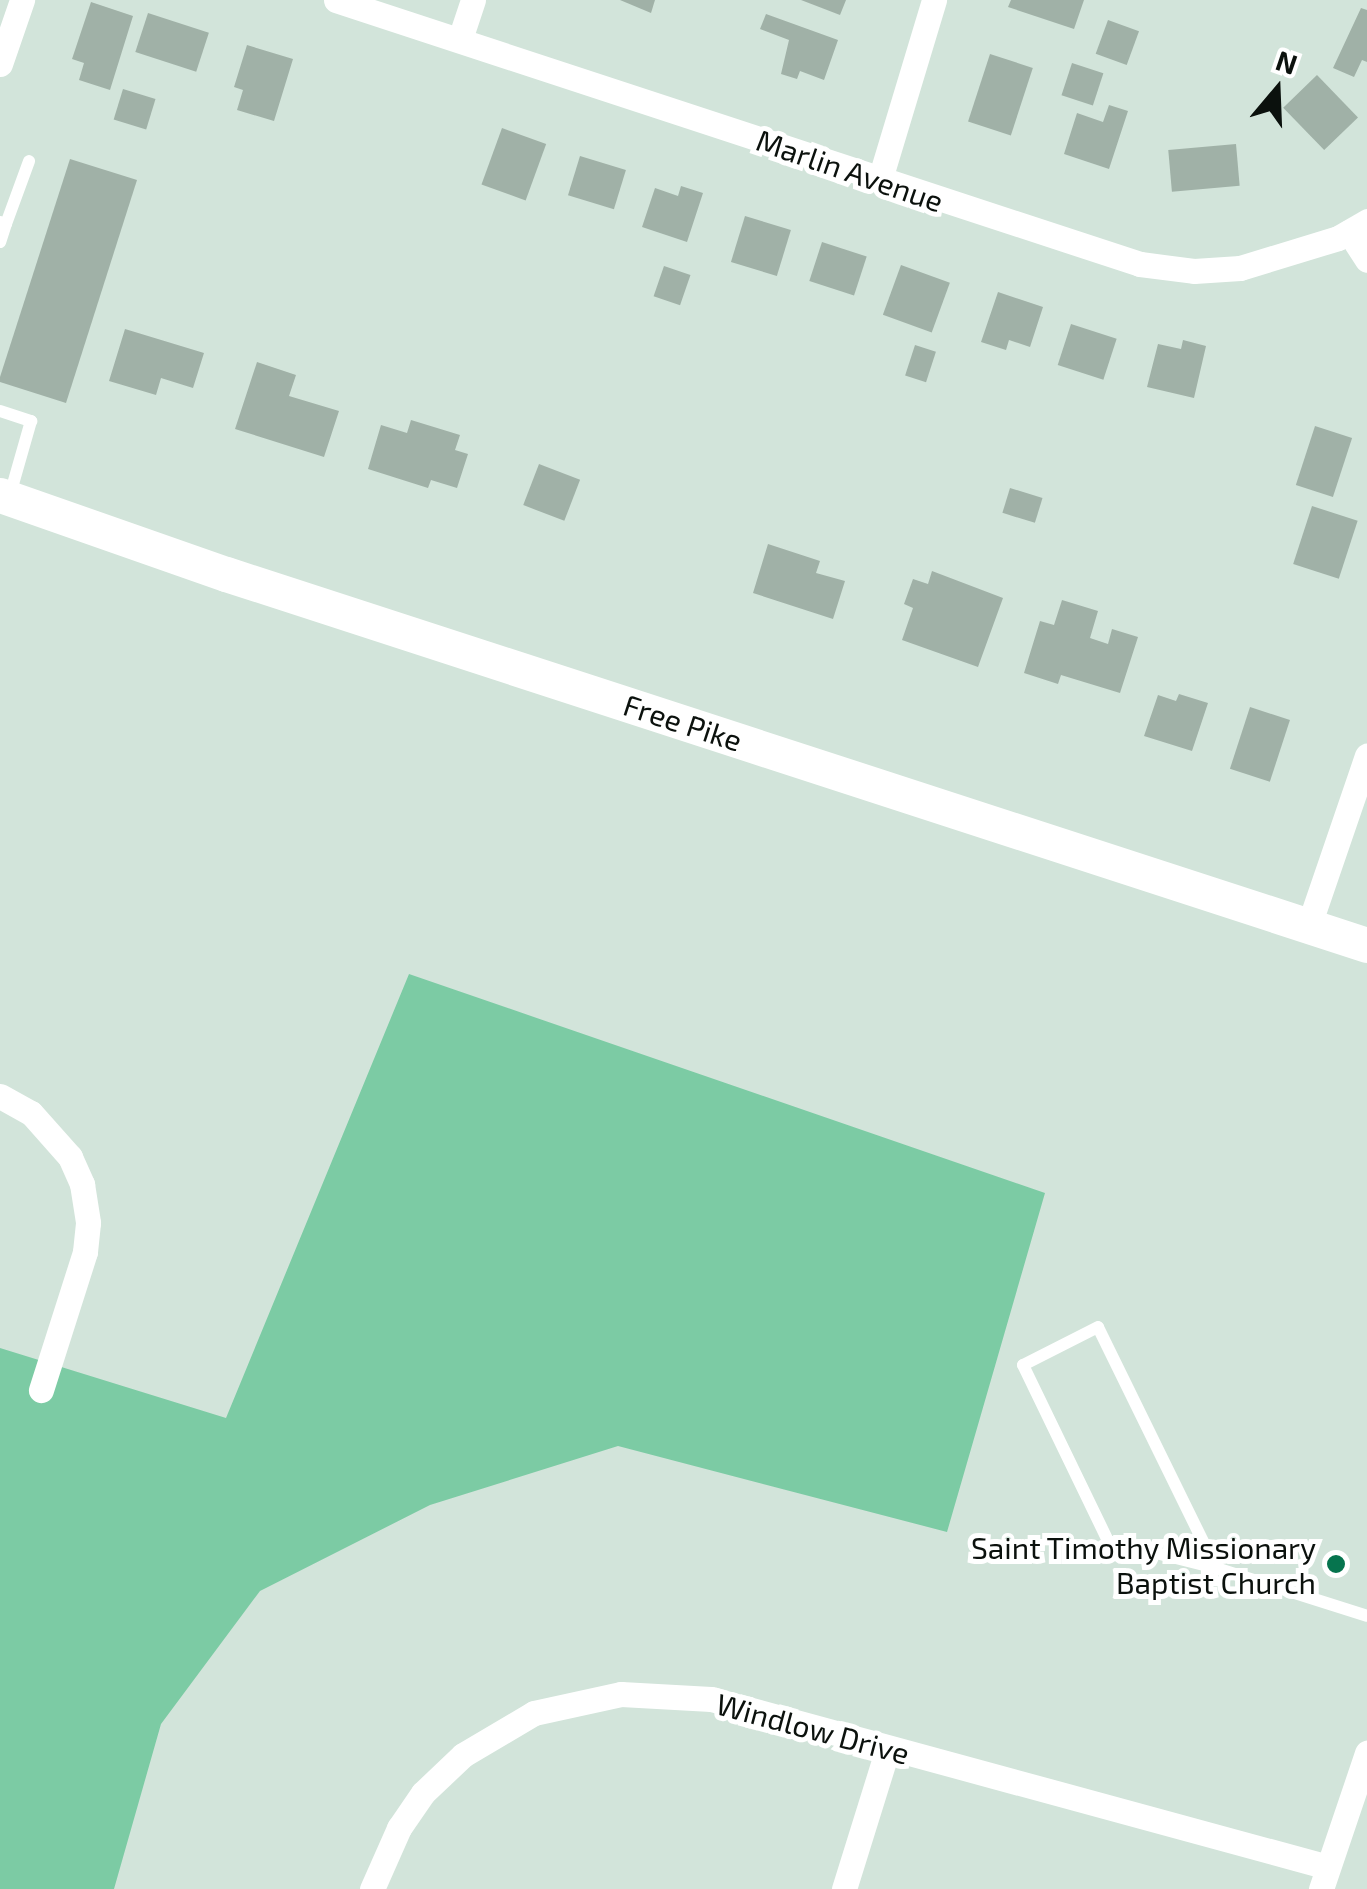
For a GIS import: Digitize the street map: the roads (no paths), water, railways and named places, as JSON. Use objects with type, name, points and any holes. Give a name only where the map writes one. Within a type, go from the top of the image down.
[{"type":"main road","name":"Free Pike","points":[[4,496],[264,586],[1367,945]]},
{"type":"street","points":[[0,64],[22,0]]},
{"type":"street","name":"Marlin Avenue","points":[[336,0],[1140,264],[1194,271],[1280,258],[1358,226]]},
{"type":"street","points":[[460,40],[474,0]]},
{"type":"street","points":[[880,179],[934,0]]},
{"type":"street","points":[[1358,226],[1367,260]]},
{"type":"street","points":[[1309,925],[1367,756]]},
{"type":"street","points":[[0,1096],[31,1112],[70,1157],[82,1184],[88,1222],[85,1252],[41,1390]]},
{"type":"street","name":"Windlow Drive","points":[[372,1889],[398,1828],[423,1794],[462,1754],[534,1713],[574,1701],[620,1694],[711,1699],[1324,1878]]},
{"type":"street","points":[[844,1889],[888,1748]]},
{"type":"street","points":[[1324,1878],[1367,1752]]},
{"type":"lane","points":[[0,242],[3,223],[29,161]]},
{"type":"lane","points":[[0,411],[32,422],[4,496]]},
{"type":"lane","points":[[1216,1568],[1098,1327],[1022,1365],[1108,1542],[1216,1568],[1367,1616]]},
{"type":"place","name":"Saint Timothy Missionary Baptist Church","points":[[1336,1564]]}]
